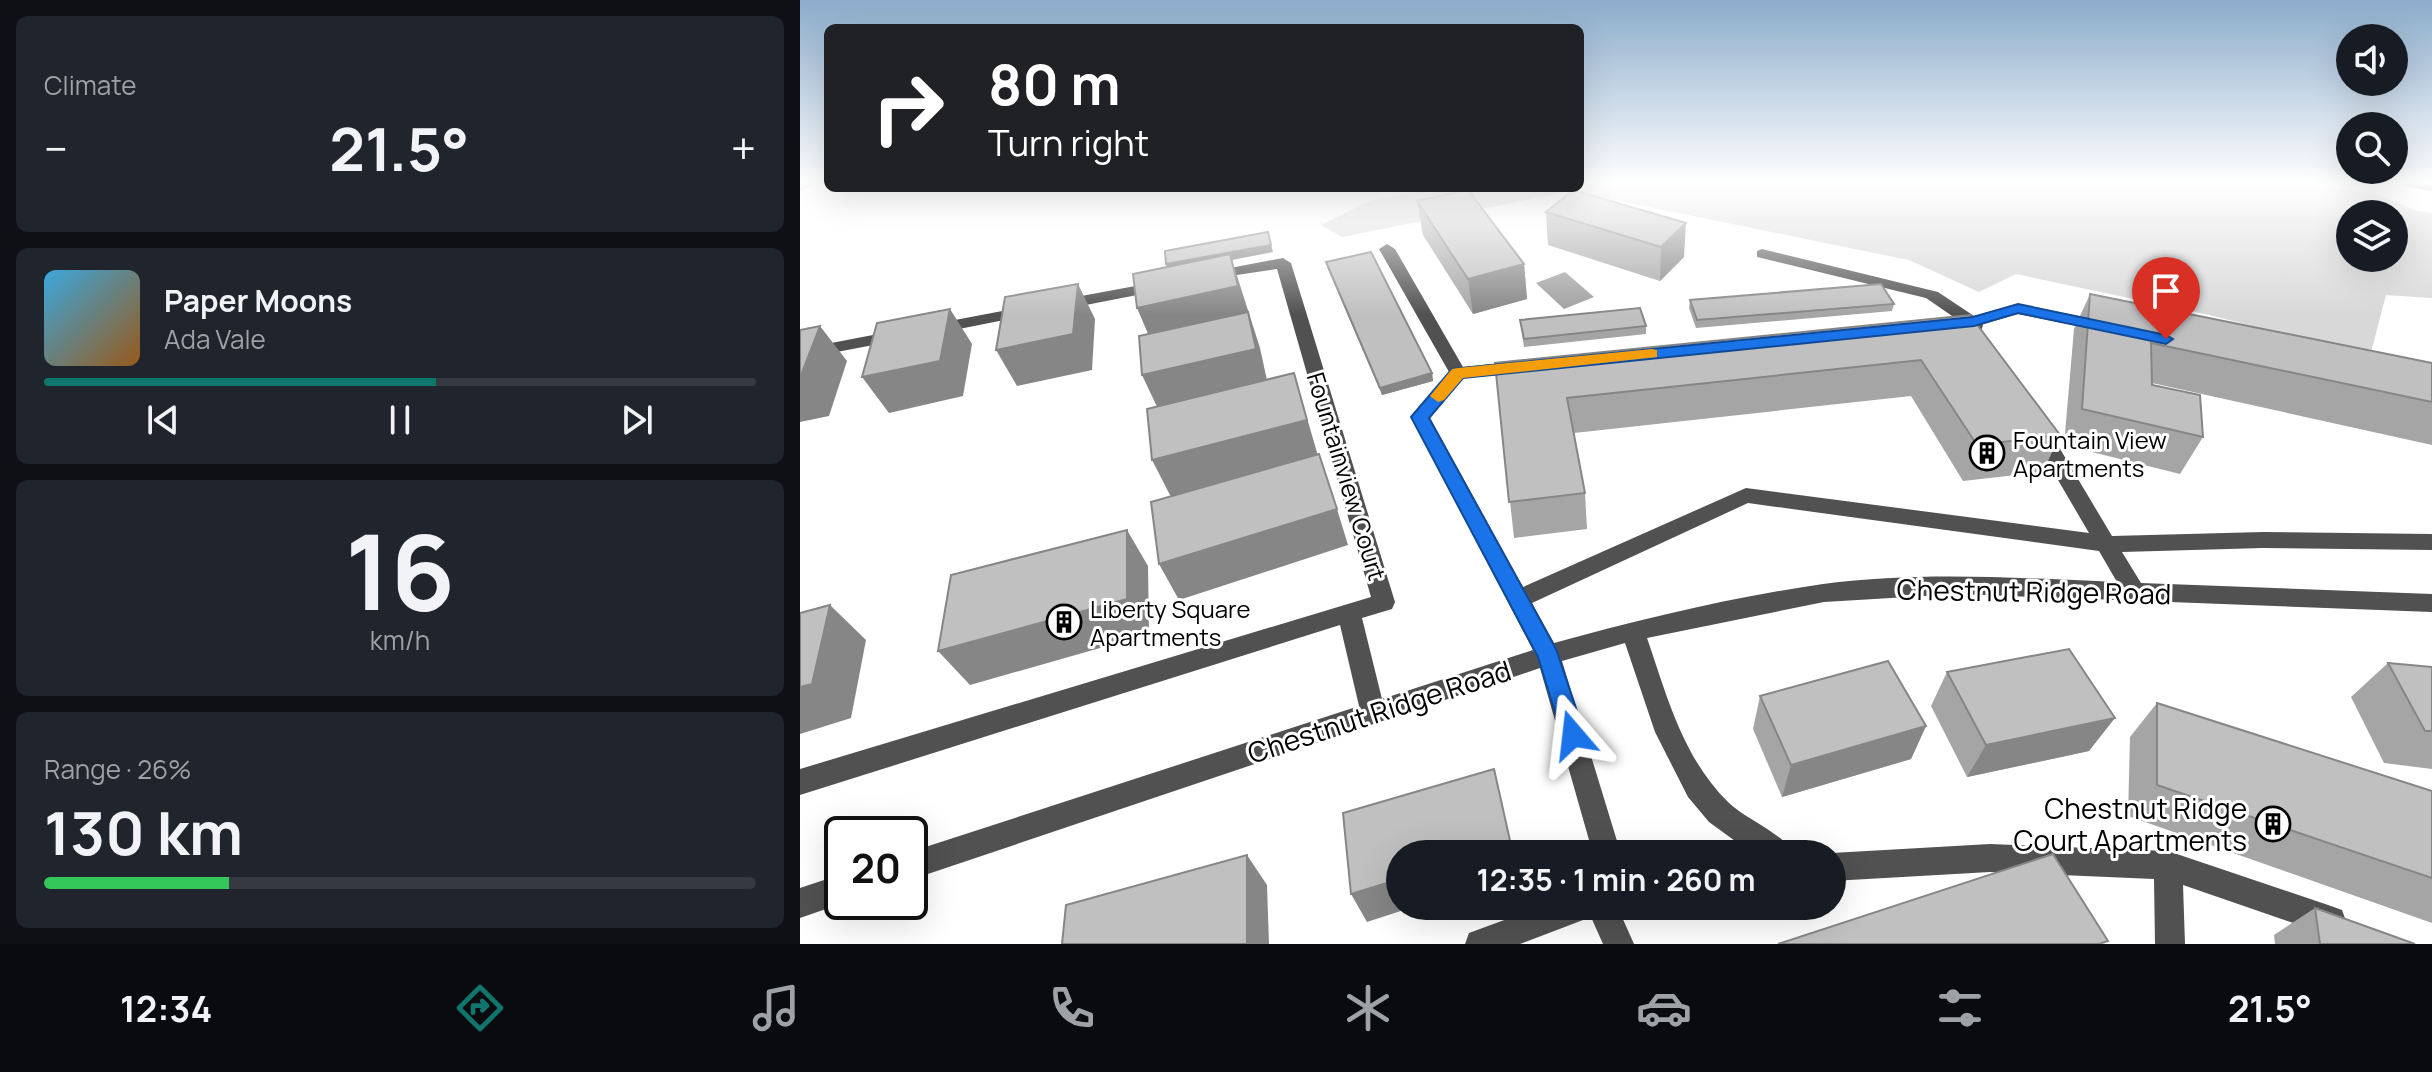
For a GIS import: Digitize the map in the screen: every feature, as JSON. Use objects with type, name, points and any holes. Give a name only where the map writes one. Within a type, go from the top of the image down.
[{"type":"street","points":[[1387,249],[1458,373]]},
{"type":"street","points":[[1762,254],[1932,295],[1974,321],[1990,347]]},
{"type":"street","name":"Fountainview Court","points":[[800,354],[1283,263],[1384,602],[1349,613],[1373,713]]},
{"type":"street","points":[[1927,326],[1974,321],[2018,309],[2125,331]]},
{"type":"street","points":[[1536,365],[1458,373],[1420,417],[1548,655],[1603,840]]},
{"type":"street","points":[[2028,413],[2133,590]]},
{"type":"street","points":[[1518,599],[1746,495],[2106,544],[2263,540],[2432,542]]},
{"type":"street","name":"Chestnut Ridge Road","points":[[928,860],[1548,655],[1633,631],[1824,593],[1958,585],[2432,603]]},
{"type":"street","points":[[800,782],[1349,613]]},
{"type":"street","points":[[1633,631],[1678,760],[1719,816],[1750,840]]},
{"type":"street","points":[[1846,866],[1990,858],[2168,865],[2356,929]]},
{"type":"street","points":[[2168,865],[2170,944]]},
{"type":"street","points":[[800,903],[824,895]]},
{"type":"street","points":[[1480,944],[1544,920]]},
{"type":"street","points":[[1608,920],[1619,944]]},
{"type":"shaded area","points":[[1325,227],[1391,227],[1342,237]]},
{"type":"shaded area","points":[[1747,227],[2336,227],[2336,272],[2408,272],[2408,227],[2432,227],[2432,298],[2386,295],[2370,356],[2209,315],[2016,274],[1979,292],[1909,260]]},
{"type":"shaded area","points":[[1565,272],[1594,297],[1564,309],[1536,283]]},
{"type":"building","points":[[1434,227],[1496,227],[1524,264],[1468,279]]},
{"type":"building","points":[[1595,227],[1682,227],[1661,247]]},
{"type":"building","points":[[1268,232],[1271,245],[1166,264],[1165,251]]},
{"type":"building","points":[[1371,252],[1432,373],[1380,388],[1326,262]]},
{"type":"building","points":[[1230,254],[1238,286],[1137,308],[1133,274]]},
{"type":"building","points":[[1078,284],[1073,334],[996,350],[1005,297]]},
{"type":"building","points":[[1881,284],[1894,304],[1697,320],[1690,300]]},
{"type":"building","points":[[2090,294],[2432,363],[2432,402],[2151,343],[2152,385],[2200,395],[2203,437],[2082,409]]},
{"type":"building","points":[[1640,308],[1646,326],[1524,339],[1520,320]]},
{"type":"building","points":[[950,309],[940,361],[862,377],[877,323]]},
{"type":"building","points":[[1248,312],[1256,349],[1142,375],[1139,336]]},
{"type":"building","points":[[1970,315],[2060,435],[1977,445],[1921,360],[1567,398],[1585,493],[1509,502],[1495,363]]},
{"type":"building","points":[[820,326],[800,378],[800,330]]},
{"type":"building","points":[[1294,373],[1307,420],[1152,460],[1147,409]]},
{"type":"building","points":[[1319,454],[1337,509],[1159,564],[1151,502]]},
{"type":"building","points":[[1127,530],[1127,599],[938,651],[951,575]]},
{"type":"building","points":[[830,605],[812,684],[800,687],[800,613]]},
{"type":"building","points":[[2069,649],[2115,718],[1986,745],[1947,672]]},
{"type":"building","points":[[1888,661],[1926,726],[1791,765],[1760,696]]},
{"type":"building","points":[[2388,663],[2432,667],[2432,731],[2425,731]]},
{"type":"building","points":[[2157,703],[2432,791],[2432,878],[2157,785]]},
{"type":"building","points":[[1494,769],[1510,840],[1386,840],[1386,883],[1351,894],[1343,813]]},
{"type":"building","points":[[2053,854],[2108,941],[2099,944],[1778,944]]},
{"type":"building","points":[[1247,855],[1247,944],[1062,944],[1066,905]]},
{"type":"building","points":[[2315,908],[2415,944],[2320,944]]},
{"type":"slow traffic","points":[[1438,396],[1458,373],[1652,354]]},
{"type":"place","name":"Fountain View Apartments","points":[[1987,453]]},
{"type":"place","name":"Liberty Square Apartments","points":[[1064,622]]},
{"type":"place","name":"Chestnut Ridge Court Apartments","points":[[2273,824]]},
{"type":"route","points":[[1573,735],[1548,655],[1420,417],[1458,373],[1974,321],[2018,309],[2166,339]]}]
